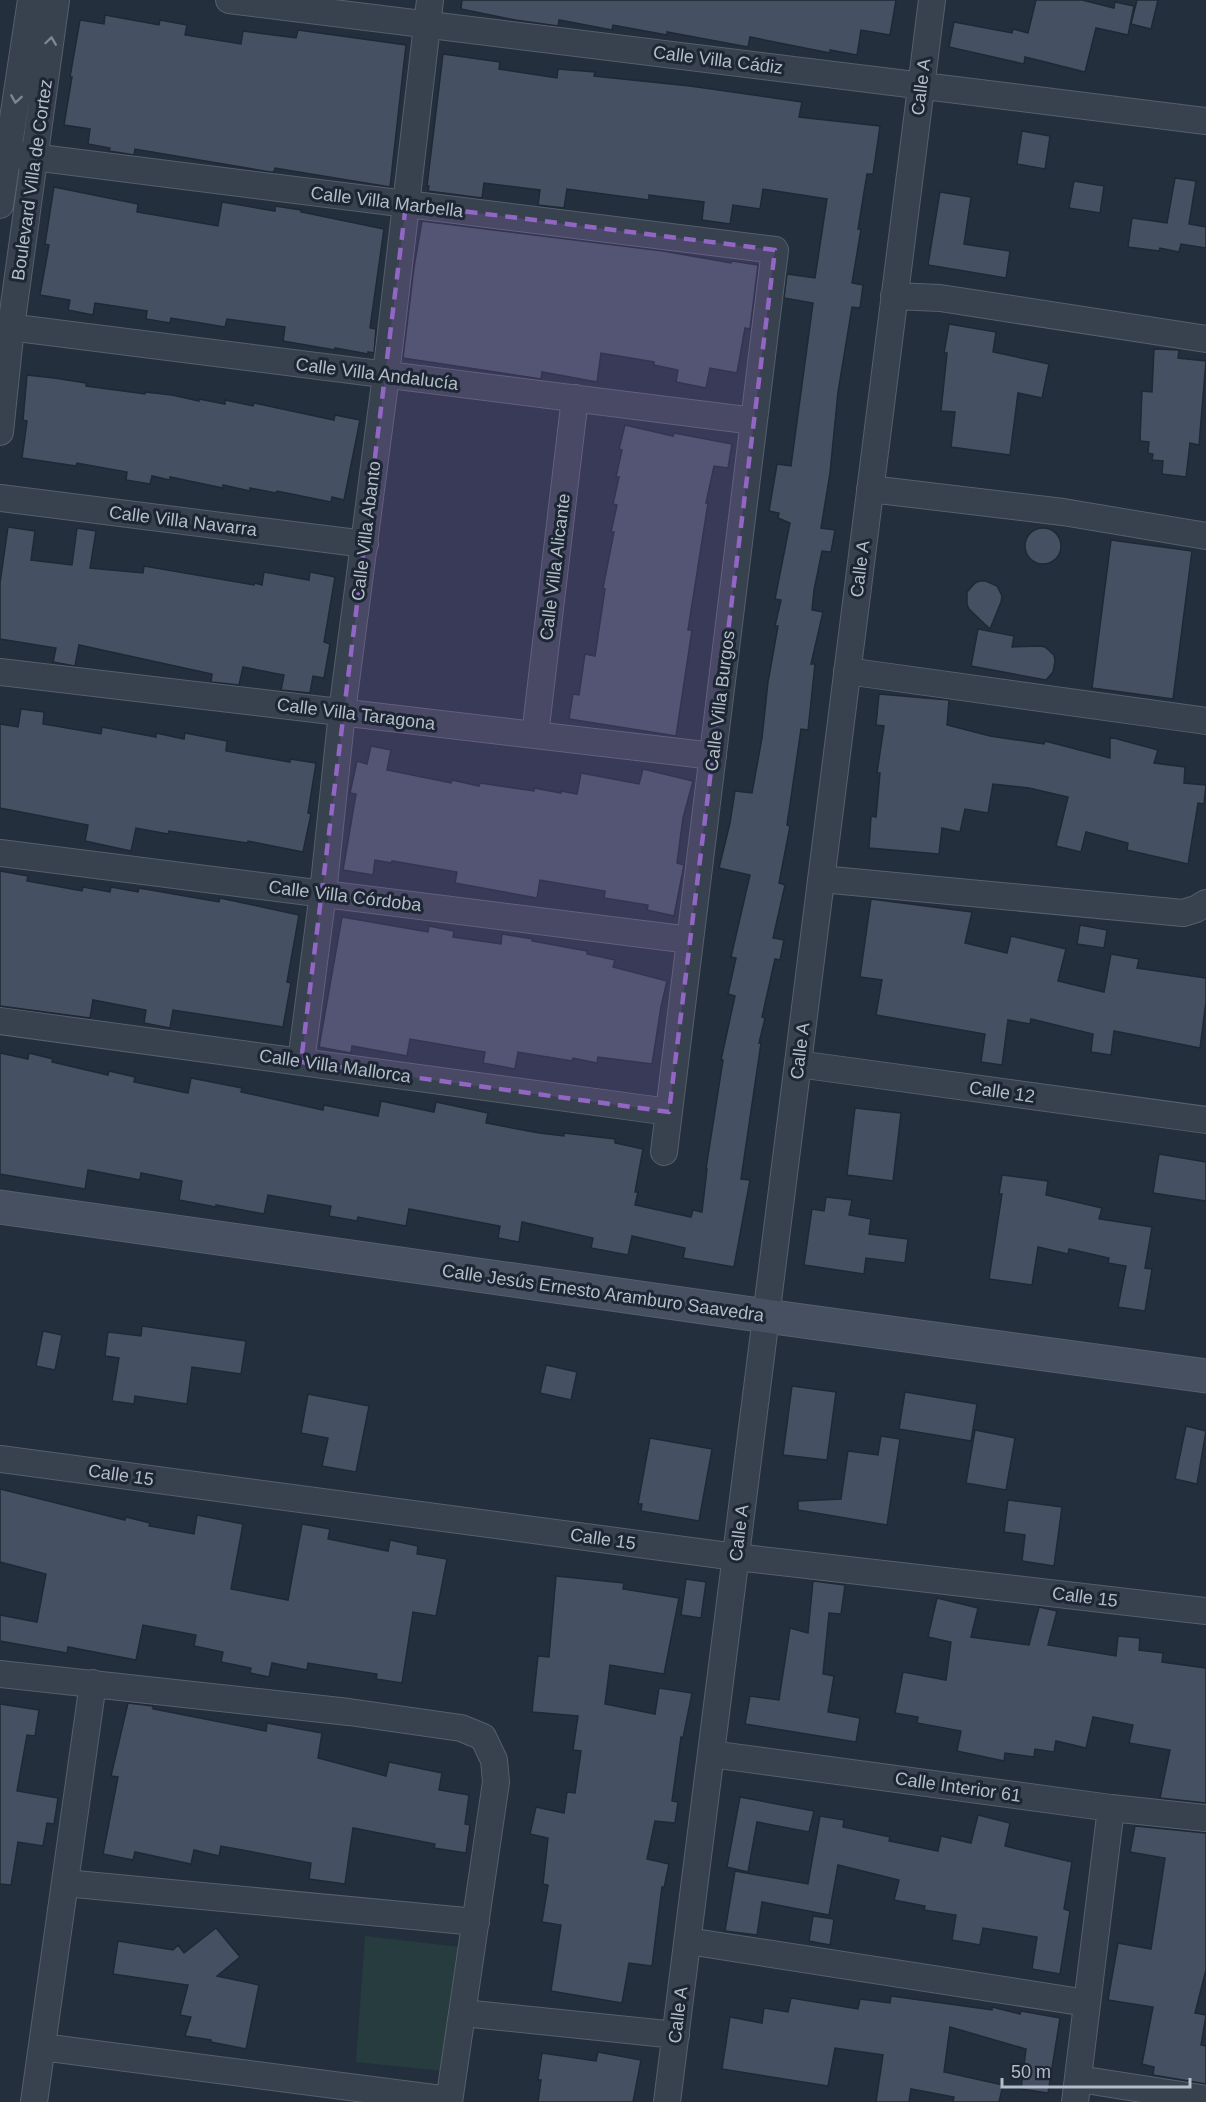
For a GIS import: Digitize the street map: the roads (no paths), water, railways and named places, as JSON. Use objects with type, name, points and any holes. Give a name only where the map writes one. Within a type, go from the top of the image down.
[{"type":"street","name":"Boulevard Villa de Cortez","points":[[0,205],[4,153],[31,0]]},
{"type":"street","name":"Boulevard Villa de Cortez","points":[[0,432],[5,327],[36,158],[56,0]]},
{"type":"street","name":"Calle Villa Cádiz","points":[[229,0],[429,12],[921,86],[1206,121]]},
{"type":"street","name":"Calle A","points":[[667,2102],[932,0]]},
{"type":"street","name":"Calle Villa Abanto","points":[[301,1062],[429,12]]},
{"type":"street","name":"Calle Villa Marbella","points":[[4,153],[775,250]]},
{"type":"street","name":"Calle Villa Burgos","points":[[664,1152],[775,250]]},
{"type":"street","points":[[894,296],[940,298],[1206,339]]},
{"type":"street","name":"Calle Villa Andalucía","points":[[5,327],[754,421]]},
{"type":"street","name":"Calle Villa Alicante","points":[[535,735],[575,398]]},
{"type":"street","points":[[870,489],[1063,512],[1206,536]]},
{"type":"street","name":"Calle Villa Navarra","points":[[0,498],[365,544]]},
{"type":"street","points":[[848,670],[1206,721]]},
{"type":"street","name":"Calle Villa Taragona","points":[[0,672],[713,756]]},
{"type":"street","name":"Calle Villa Córdoba","points":[[0,853],[690,940]]},
{"type":"street","points":[[821,879],[1183,913],[1206,903]]},
{"type":"street","name":"Calle Villa Mallorca","points":[[0,1021],[669,1112]]},
{"type":"street","name":"Calle 12","points":[[798,1064],[1206,1120]]},
{"type":"street","name":"Calle Jesús Ernesto Aramburo Saavedra","points":[[0,1207],[1206,1376]]},
{"type":"street","name":"Calle 15","points":[[0,1459],[736,1557],[1206,1611]]},
{"type":"street","points":[[0,1674],[349,1712],[461,1728],[483,1737],[494,1760],[496,1782],[464,2013],[449,2101],[42,2047]]},
{"type":"street","points":[[34,2102],[93,1683]]},
{"type":"street","name":"Calle Interior 61","points":[[711,1754],[1111,1808],[1206,1818]]},
{"type":"street","points":[[1111,1808],[1077,2090],[1206,2099]]},
{"type":"street","points":[[65,1883],[476,1922]]},
{"type":"street","points":[[688,1941],[1087,2003]]},
{"type":"street","points":[[464,2013],[676,2035]]}]
